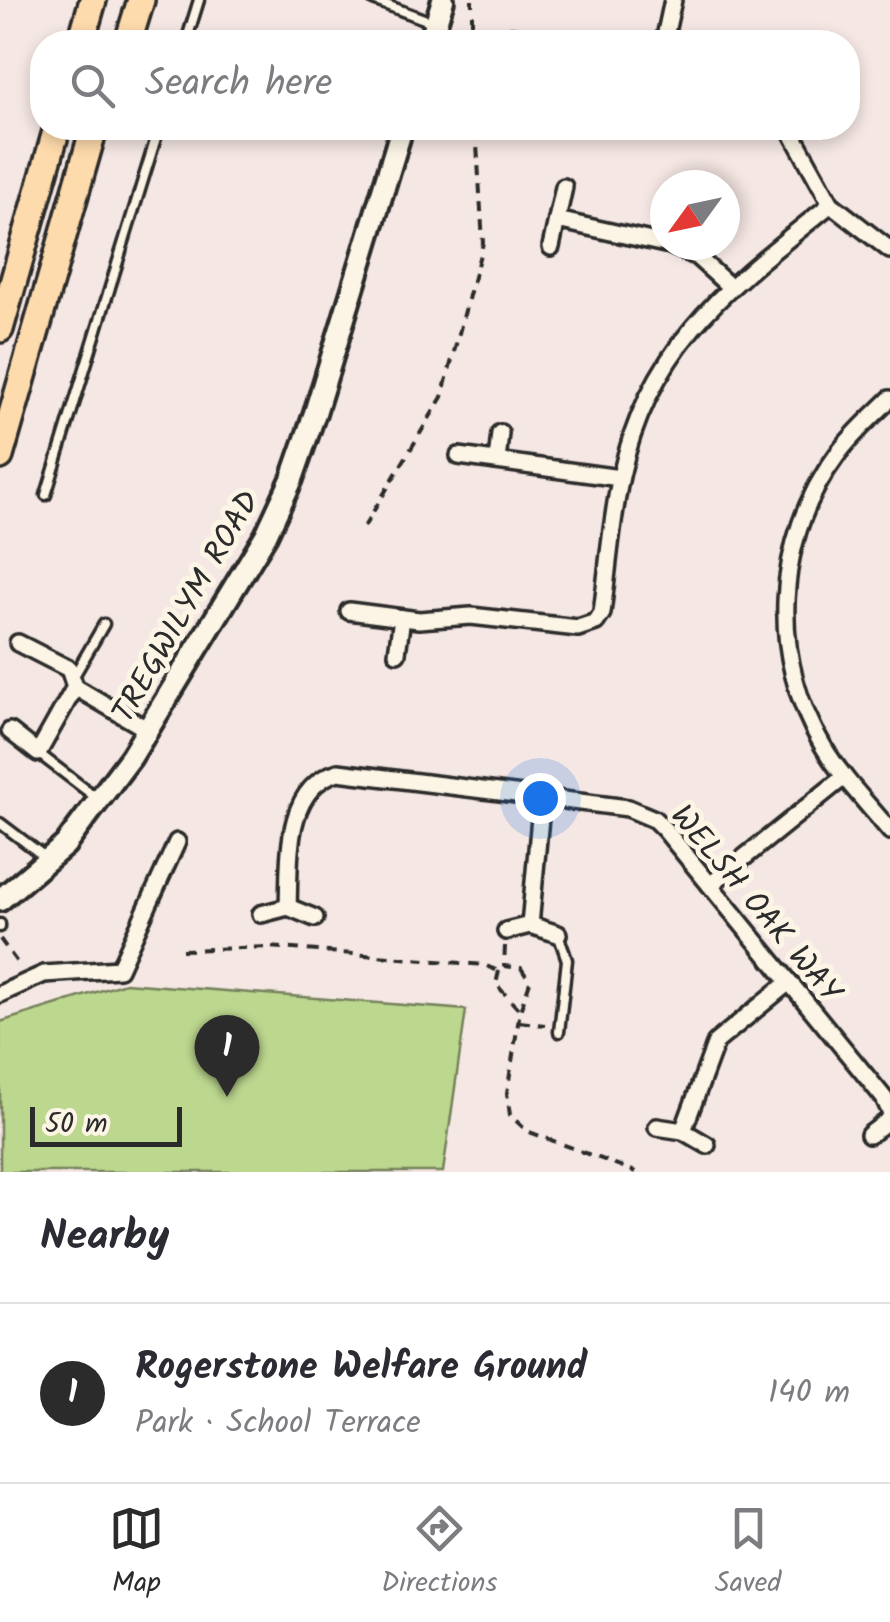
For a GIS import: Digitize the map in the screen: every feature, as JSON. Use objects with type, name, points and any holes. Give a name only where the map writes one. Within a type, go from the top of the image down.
[{"type":"main road","points":[[82,30],[89,0]]},
{"type":"main road","points":[[121,30],[130,0]]},
{"type":"main road","points":[[132,30],[142,0]]},
{"type":"main road","points":[[0,329],[54,140]]},
{"type":"main road","points":[[0,456],[93,140]]},
{"type":"street","points":[[434,30],[444,0]]},
{"type":"street","points":[[667,30],[673,0]]},
{"type":"street","name":"TREGWILYM ROAD","points":[[0,900],[65,845],[99,799],[148,730],[266,535],[292,479],[398,140]]},
{"type":"street","points":[[795,140],[831,204],[890,250]]},
{"type":"street","points":[[551,247],[564,188]]},
{"type":"street","points":[[350,610],[432,621],[471,616],[578,628],[596,622],[602,614],[620,478],[638,422],[665,365],[695,322],[729,286],[831,204]]},
{"type":"street","points":[[557,220],[650,240]]},
{"type":"street","points":[[700,260],[729,286]]},
{"type":"street","points":[[888,406],[850,438],[824,474],[804,512],[788,574],[786,631],[796,685],[813,728],[844,776],[890,831]]},
{"type":"street","points":[[497,462],[500,433]]},
{"type":"street","points":[[459,456],[620,478]]},
{"type":"street","points":[[396,653],[402,618]]},
{"type":"street","points":[[18,642],[68,669],[74,682],[148,730]]},
{"type":"street","points":[[10,731],[38,753],[74,682]]},
{"type":"street","name":"WELSH OAK WAY","points":[[288,906],[293,820],[315,786],[329,775],[348,772],[641,812],[665,830],[884,1098],[890,1115],[870,1136]]},
{"type":"street","points":[[710,886],[844,776]]},
{"type":"street","points":[[530,925],[542,796]]},
{"type":"street","points":[[0,994],[44,974],[119,970],[177,842]]},
{"type":"street","points":[[261,914],[288,906],[315,918]]},
{"type":"street","points":[[506,931],[530,925],[558,934]]},
{"type":"street","points":[[683,1130],[716,1042],[788,982]]},
{"type":"street","points":[[656,1127],[683,1130],[707,1145]]},
{"type":"lane","points":[[190,30],[199,0]]},
{"type":"lane","points":[[372,0],[427,30]]},
{"type":"lane","points":[[46,495],[156,140]]},
{"type":"lane","points":[[74,682],[104,624]]},
{"type":"lane","points":[[38,753],[99,799]]},
{"type":"lane","points":[[0,823],[49,859]]},
{"type":"lane","points":[[558,934],[568,960],[560,1030]]},
{"type":"path","points":[[472,0],[472,30]]},
{"type":"path","points":[[364,528],[442,398],[484,243],[477,140]]},
{"type":"path","points":[[504,966],[506,931]]},
{"type":"path","points":[[0,940],[30,981]]},
{"type":"path","points":[[182,950],[269,947],[484,965],[498,971]]},
{"type":"path","points":[[520,1011],[496,984],[498,971],[504,966],[521,968],[527,974],[528,990],[520,1011],[506,1104],[517,1125],[636,1172]]},
{"type":"path","points":[[518,1022],[560,1030]]},
{"type":"green space","points":[[125,983],[466,1010],[443,1172],[0,1172],[0,1022]]},
{"type":"place","name":"Rogerstone Welfare Ground","points":[[227,1097]]}]
